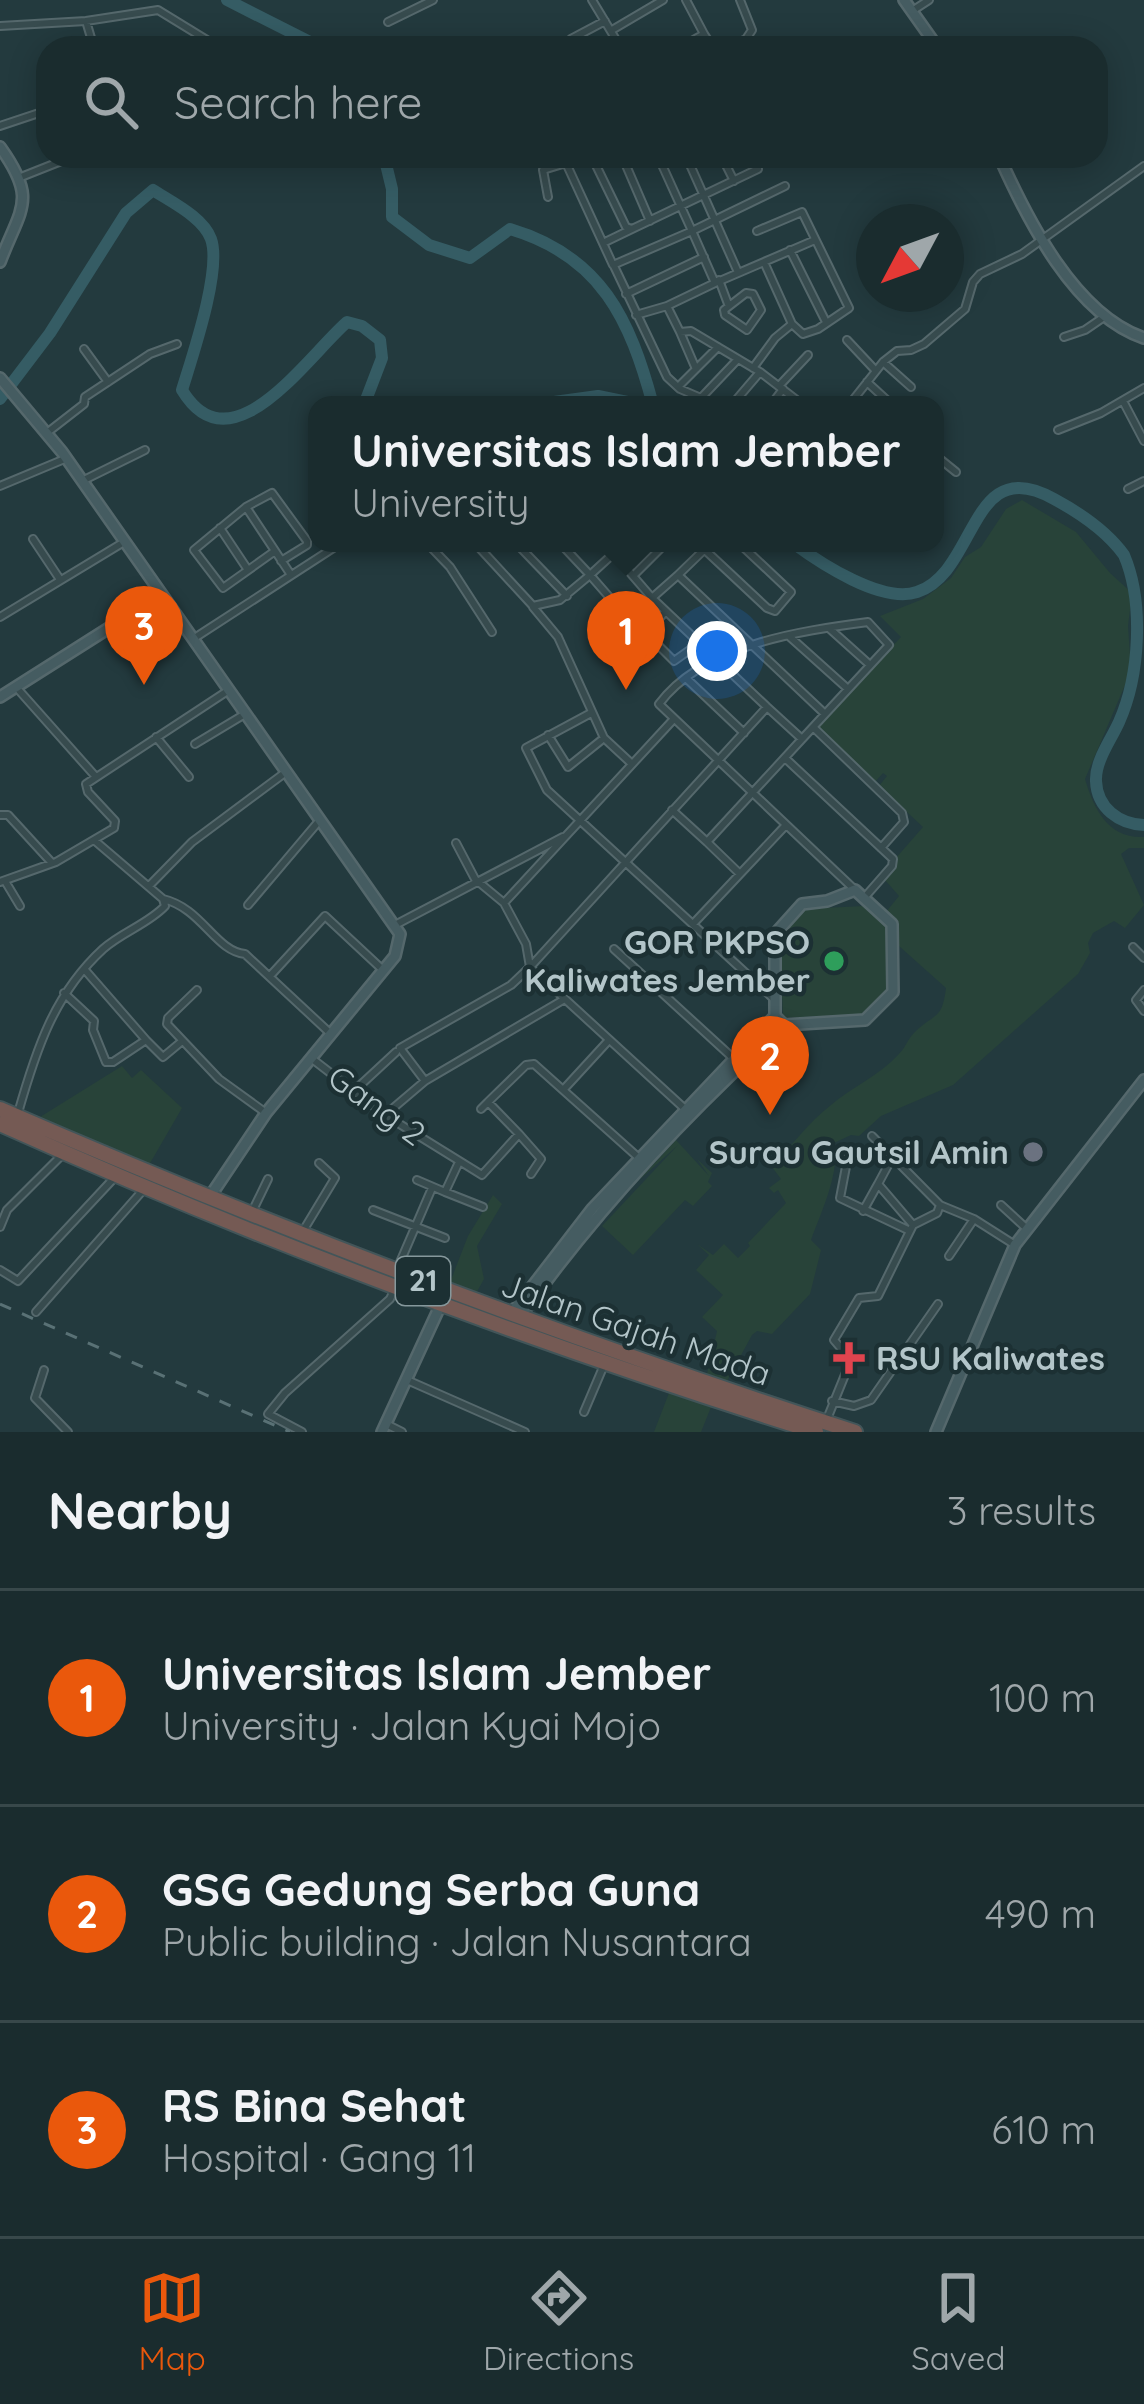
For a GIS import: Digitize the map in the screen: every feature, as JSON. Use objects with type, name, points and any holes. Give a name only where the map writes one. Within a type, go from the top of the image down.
[{"type":"highway","name":"Jalan Gajah Mada","points":[[0,1109],[207,1204],[396,1278],[515,1316],[776,1413]]},
{"type":"highway","name":"Jalan Gajah Mada","points":[[0,1124],[146,1186],[301,1234],[442,1302],[605,1362],[821,1427],[855,1432]]},
{"type":"street","points":[[388,22],[433,0]]},
{"type":"street","points":[[592,0],[615,36]]},
{"type":"street","points":[[612,30],[663,0]]},
{"type":"street","points":[[686,0],[704,34],[701,36]]},
{"type":"street","points":[[740,0],[752,30],[748,36]]},
{"type":"street","points":[[904,0],[930,36]]},
{"type":"street","points":[[912,11],[929,0]]},
{"type":"street","points":[[0,26],[86,21],[158,10],[200,36]]},
{"type":"street","points":[[86,21],[90,36]]},
{"type":"street","points":[[577,36],[605,21]]},
{"type":"street","points":[[0,126],[36,114]]},
{"type":"street","points":[[0,147],[21,176],[24,200],[0,262]]},
{"type":"street","points":[[856,396],[883,362],[897,351],[924,344],[965,309],[980,274],[1042,240],[1144,166]]},
{"type":"street","points":[[21,176],[42,168]]},
{"type":"street","points":[[548,197],[543,170],[550,168]]},
{"type":"street","points":[[568,168],[668,377],[697,396]]},
{"type":"street","points":[[600,168],[626,227],[632,229]]},
{"type":"street","points":[[627,168],[650,220]]},
{"type":"street","points":[[664,168],[728,304],[725,315],[745,329],[761,311],[750,292],[728,304]]},
{"type":"street","points":[[692,168],[737,270]]},
{"type":"street","points":[[728,168],[734,181]]},
{"type":"street","points":[[1005,168],[1042,240],[1104,317],[1144,338]]},
{"type":"street","points":[[603,243],[758,169]]},
{"type":"street","points":[[613,265],[785,186]]},
{"type":"street","points":[[757,231],[800,212],[849,306],[808,334],[792,324],[764,262]]},
{"type":"street","points":[[636,315],[667,306],[737,270],[815,240]]},
{"type":"street","points":[[790,250],[826,322]]},
{"type":"street","points":[[626,294],[704,257]]},
{"type":"street","points":[[667,306],[696,369]]},
{"type":"street","points":[[1064,337],[1104,317]]},
{"type":"street","points":[[739,396],[775,338],[792,324]]},
{"type":"street","points":[[680,332],[691,331],[792,396]]},
{"type":"street","points":[[847,340],[876,371]]},
{"type":"street","points":[[48,432],[84,404],[85,397],[150,354],[177,344]]},
{"type":"street","points":[[678,387],[718,347]]},
{"type":"street","points":[[84,349],[108,382]]},
{"type":"street","points":[[776,396],[808,355]]},
{"type":"street","points":[[703,396],[738,359]]},
{"type":"street","points":[[883,362],[910,387]]},
{"type":"street","points":[[0,378],[67,458],[398,929],[398,952],[266,1113],[207,1204]]},
{"type":"street","points":[[867,382],[882,396]]},
{"type":"street","points":[[1058,430],[1144,388]]},
{"type":"street","points":[[1123,401],[1144,441]]},
{"type":"street","points":[[82,481],[145,450]]},
{"type":"street","points":[[0,486],[67,458]]},
{"type":"street","points":[[944,462],[956,472]]},
{"type":"street","points":[[1128,489],[1144,481]]},
{"type":"street","points":[[275,550],[226,588],[218,585],[194,552],[197,544],[272,493],[307,541],[306,547],[281,561]]},
{"type":"street","points":[[246,507],[291,575]]},
{"type":"street","points":[[220,528],[248,570]]},
{"type":"street","points":[[33,539],[59,578]]},
{"type":"street","points":[[0,617],[124,542]]},
{"type":"street","points":[[193,639],[326,552]]},
{"type":"street","points":[[436,552],[492,632]]},
{"type":"street","points":[[483,552],[558,637],[604,738],[632,764]]},
{"type":"street","points":[[525,552],[567,596]]},
{"type":"street","points":[[568,552],[628,616],[702,552]]},
{"type":"street","points":[[633,576],[657,552]]},
{"type":"street","points":[[714,552],[767,608],[776,611],[791,592],[749,552]]},
{"type":"street","points":[[533,607],[567,596],[614,554],[665,612],[802,739]]},
{"type":"street","points":[[678,575],[825,714]]},
{"type":"street","points":[[0,698],[161,595]]},
{"type":"street","points":[[665,612],[650,628],[649,636],[674,661],[698,644]]},
{"type":"street","points":[[515,1316],[579,1224],[685,1108],[784,1025],[866,1020],[893,992],[892,924],[786,824],[752,793],[718,761],[672,721],[658,704],[717,659],[790,637],[872,624],[890,643],[785,758],[752,793],[707,842]]},
{"type":"street","points":[[830,629],[870,664]]},
{"type":"street","points":[[790,637],[848,689]]},
{"type":"street","points":[[687,680],[744,733]]},
{"type":"street","points":[[16,687],[95,777]]},
{"type":"street","points":[[20,906],[2,882],[52,863],[116,824],[86,784],[229,690]]},
{"type":"street","points":[[424,1081],[400,1048],[511,985],[767,707]]},
{"type":"street","points":[[591,713],[530,745],[527,751],[548,790],[775,1000]]},
{"type":"street","points":[[195,744],[245,714]]},
{"type":"street","points":[[504,903],[672,721]]},
{"type":"street","points":[[813,727],[902,813],[904,822],[881,848]]},
{"type":"street","points":[[548,735],[568,767],[604,738]]},
{"type":"street","points":[[156,736],[189,777]]},
{"type":"street","points":[[784,1025],[775,1016],[776,932],[802,904],[860,894],[893,863],[785,758]]},
{"type":"street","points":[[149,886],[192,842],[286,772]]},
{"type":"street","points":[[673,810],[740,874]]},
{"type":"street","points":[[0,815],[8,815],[52,863]]},
{"type":"street","points":[[248,905],[320,819]]},
{"type":"street","points":[[693,924],[786,824]]},
{"type":"street","points":[[398,929],[475,879],[566,835]]},
{"type":"street","points":[[94,839],[163,899],[191,910],[229,950],[245,954],[331,1034]]},
{"type":"street","points":[[456,843],[475,879],[504,903],[526,944],[531,966],[685,1108]]},
{"type":"street","points":[[17,1117],[34,1057],[63,992],[103,950],[158,914],[165,906],[163,899]]},
{"type":"street","points":[[270,976],[325,916],[383,971]]},
{"type":"street","points":[[526,944],[543,951]]},
{"type":"street","points":[[1133,947],[1144,958]]},
{"type":"street","points":[[614,949],[733,1058]]},
{"type":"street","points":[[85,970],[162,1057],[181,1042]]},
{"type":"street","points":[[197,990],[167,1020],[181,1042],[219,1079],[266,1113]]},
{"type":"street","points":[[1144,990],[1136,1000],[1144,1012]]},
{"type":"street","points":[[63,992],[93,1020],[106,1062],[146,1040]]},
{"type":"street","points":[[385,1115],[424,1081],[565,999]]},
{"type":"street","points":[[515,1316],[733,1058],[775,1016]]},
{"type":"street","points":[[564,1089],[609,1040]]},
{"type":"street","points":[[354,1091],[396,1052]]},
{"type":"street","name":"Gang 2","points":[[311,1058],[385,1115],[459,1162]]},
{"type":"street","points":[[481,1109],[530,1063],[639,1158]]},
{"type":"street","points":[[936,1432],[1015,1245],[1142,1086]]},
{"type":"street","points":[[488,1102],[541,1160],[531,1174]]},
{"type":"street","points":[[445,1192],[459,1162],[484,1175],[519,1134]]},
{"type":"street","points":[[872,1136],[940,1205],[1015,1245]]},
{"type":"street","points":[[849,1151],[840,1198],[911,1228]]},
{"type":"street","points":[[0,1226],[2,1212],[65,1153]]},
{"type":"street","points":[[863,1211],[892,1158]]},
{"type":"street","points":[[301,1234],[335,1179],[319,1163]]},
{"type":"street","points":[[0,1270],[18,1281],[117,1174]]},
{"type":"street","points":[[251,1215],[268,1179]]},
{"type":"street","points":[[417,1180],[483,1207]]},
{"type":"street","points":[[878,1184],[911,1228]]},
{"type":"street","points":[[36,1312],[146,1186]]},
{"type":"street","points":[[302,1432],[268,1414],[390,1299],[432,1188]]},
{"type":"street","points":[[821,1427],[851,1360],[833,1340],[859,1298],[878,1296],[911,1228],[937,1213],[940,1205]]},
{"type":"street","points":[[1001,1205],[1026,1228]]},
{"type":"street","points":[[373,1210],[445,1238]]},
{"type":"street","points":[[949,1256],[974,1220]]},
{"type":"street","points":[[403,1432],[384,1428],[442,1302]]},
{"type":"street","points":[[832,1401],[854,1406],[871,1400],[938,1304]]},
{"type":"street","points":[[584,1412],[605,1362]]},
{"type":"street","points":[[44,1370],[35,1398],[68,1432]]},
{"type":"street","points":[[406,1379],[525,1432]]},
{"type":"green space","points":[[1022,500],[1076,532],[1132,593],[1131,671],[1085,779],[1093,801],[1112,828],[1144,837],[1144,848],[1129,848],[1121,854],[1144,905],[1125,928],[1114,921],[1093,933],[1090,953],[1078,974],[953,1085],[881,1116],[859,1136],[834,1143],[832,1178],[811,1240],[821,1250],[810,1294],[772,1334],[757,1331],[752,1335],[727,1381],[707,1374],[717,1331],[702,1317],[723,1295],[696,1270],[709,1255],[697,1244],[713,1255],[724,1244],[738,1258],[750,1246],[786,1203],[778,1190],[774,1193],[769,1188],[781,1179],[772,1167],[823,1112],[899,1054],[913,1034],[940,1011],[946,988],[899,946],[898,927],[886,912],[899,896],[885,880],[896,867],[895,859],[923,827],[879,786],[887,776],[883,773],[875,782],[819,730],[820,724],[901,637],[880,616],[923,599],[951,578],[965,557],[981,547],[1006,509]]},
{"type":"green space","name":"GOR PKPSO Kaliwates Jember","points":[[864,906],[886,926],[889,988],[863,1014],[783,1018],[780,935],[803,909]]},
{"type":"green space","points":[[122,1066],[132,1078],[141,1070],[182,1108],[149,1165],[40,1117]]},
{"type":"green space","points":[[676,1140],[709,1176],[697,1159],[712,1173],[708,1182],[712,1186],[693,1206],[685,1200],[633,1255],[602,1226],[678,1145],[637,1182]]},
{"type":"green space","points":[[493,1195],[502,1204],[477,1246],[484,1279],[474,1297],[449,1285],[468,1236]]},
{"type":"green space","points":[[669,1393],[711,1407],[701,1432],[654,1432]]},
{"type":"waterway","points":[[227,0],[298,36]]},
{"type":"waterway","points":[[387,168],[392,217],[429,245],[470,258],[510,229],[568,256],[589,274],[622,319],[650,396]]},
{"type":"waterway","points":[[0,399],[50,333],[126,213],[153,190],[194,217],[211,239],[209,292],[182,390],[201,412],[223,419],[245,414],[268,400],[347,322],[362,326],[380,340],[382,358],[367,396]]},
{"type":"waterway","points":[[806,552],[852,580],[903,594],[937,580],[989,502],[1005,490],[1026,488],[1092,523],[1124,555],[1137,616],[1131,683],[1098,766],[1097,791],[1111,813],[1144,825]]},
{"type":"railway","points":[[0,1304],[290,1432]]},
{"type":"place","name":"RS Bina Sehat","points":[[144,685]]},
{"type":"place","name":"Universitas Islam Jember","points":[[626,690]]},
{"type":"place","name":"GOR PKPSO Kaliwates Jember","points":[[834,961]]},
{"type":"place","name":"GSG Gedung Serba Guna","points":[[770,1115]]},
{"type":"place","name":"Surau Gautsil Amin","points":[[1033,1152]]},
{"type":"place","name":"RSU Kaliwates","points":[[849,1358]]}]
